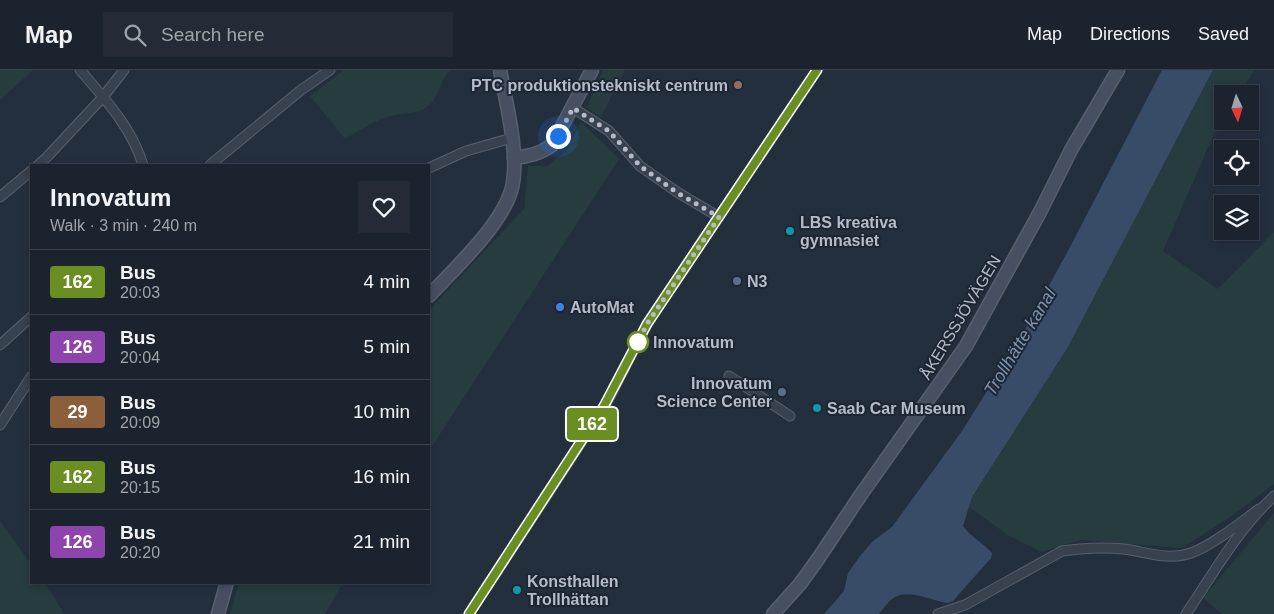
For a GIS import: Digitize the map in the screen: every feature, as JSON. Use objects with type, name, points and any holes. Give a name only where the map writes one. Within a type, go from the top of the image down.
[{"type":"street","points":[[80,70],[129,132],[143,164]]},
{"type":"street","points":[[39,164],[103,97],[124,70]]},
{"type":"street","points":[[211,164],[301,90],[330,70]]},
{"type":"street","points":[[430,295],[485,234],[505,206],[512,191],[514,158],[500,70]]},
{"type":"street","points":[[514,158],[536,155],[552,145],[592,70]]},
{"type":"street","points":[[469,614],[604,406],[647,324],[817,70]]},
{"type":"street","name":"ÅKERSSJÖVÄGEN","points":[[775,611],[800,584],[818,560],[860,496],[966,346],[1040,212],[1071,150],[1118,70]]},
{"type":"street","points":[[573,108],[609,131],[640,166],[676,192],[719,217]]},
{"type":"street","points":[[430,168],[466,151],[512,138]]},
{"type":"street","points":[[0,197],[30,172]]},
{"type":"street","points":[[0,344],[30,318]]},
{"type":"street","points":[[729,376],[790,416]]},
{"type":"street","points":[[0,424],[30,379]]},
{"type":"street","points":[[938,614],[965,605],[1062,551],[1111,548],[1154,556],[1174,557],[1192,553],[1209,544],[1259,510],[1274,496]]},
{"type":"street","points":[[1186,614],[1259,510]]},
{"type":"street","points":[[218,614],[226,584]]},
{"type":"green space","points":[[0,70],[33,70],[0,100]]},
{"type":"green space","points":[[344,70],[451,70],[447,73],[438,93],[428,106],[413,113],[381,119],[345,139],[310,96]]},
{"type":"green space","points":[[603,70],[625,70],[601,117],[587,108]]},
{"type":"green space","points":[[1213,70],[1254,70],[1245,85],[1214,85],[1214,130],[1217,130],[1163,251],[1218,289],[1274,232],[1274,484],[1230,517],[1182,548],[1080,540],[1042,552],[1009,536],[969,507],[972,497],[1068,347]]},
{"type":"green space","points":[[581,122],[619,159],[430,449],[430,309],[524,209],[528,166],[547,166],[567,150]]},
{"type":"green space","points":[[1274,513],[1274,614],[1222,614],[1203,598]]},
{"type":"green space","points":[[0,521],[30,563],[30,584],[46,584],[64,614],[0,614]]},
{"type":"green space","points":[[238,584],[342,584],[325,614],[230,614]]},
{"type":"water","name":"Trollhätte kanal","points":[[1162,70],[1213,70],[1068,347],[972,497],[963,526],[992,553],[991,558],[953,601],[948,603],[905,594],[892,599],[879,614],[824,614],[844,591],[848,573],[860,556],[873,541],[892,527],[962,431],[1022,335]]},
{"type":"bus line","name":"162","points":[[469,614],[612,393],[647,324],[817,70]]},
{"type":"place","name":"PTC produktionstekniskt centrum","points":[[738,85]]},
{"type":"place","name":"LBS kreativa gymnasiet","points":[[790,231]]},
{"type":"place","name":"N3","points":[[737,281]]},
{"type":"place","name":"AutoMat","points":[[560,307]]},
{"type":"place","name":"Innovatum","points":[[638,342]]},
{"type":"place","name":"Innovatum Science Center","points":[[782,392]]},
{"type":"place","name":"Saab Car Museum","points":[[817,408]]},
{"type":"place","name":"Konsthallen Trollhättan","points":[[517,590]]},
{"type":"route","points":[[558,136],[573,108],[609,131],[640,166],[676,192],[719,217],[647,324],[638,342]]}]
